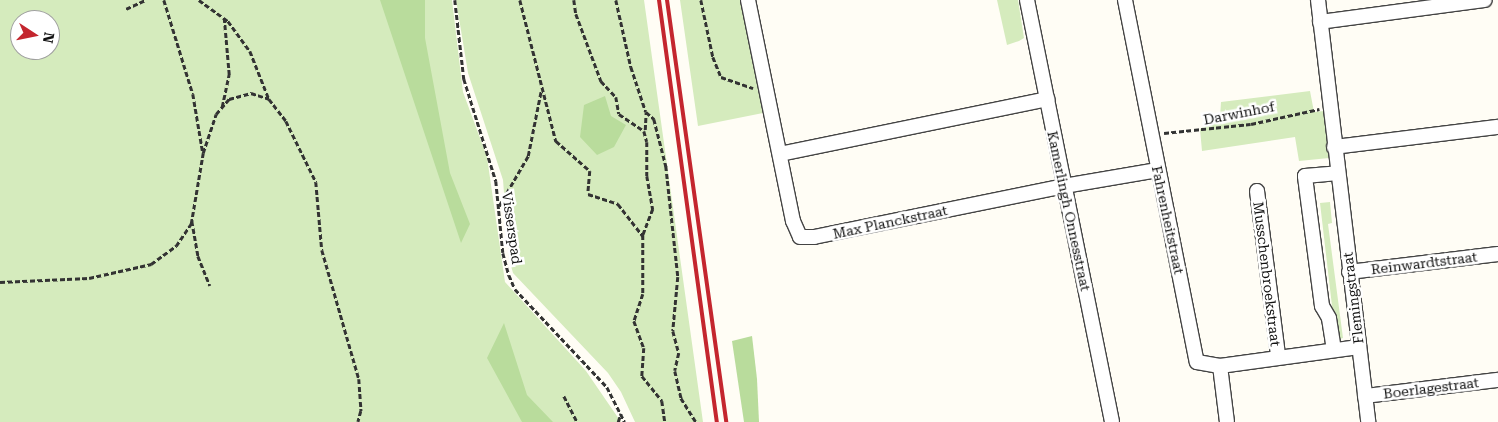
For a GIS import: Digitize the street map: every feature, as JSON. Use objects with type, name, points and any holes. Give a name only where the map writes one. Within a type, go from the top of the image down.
[{"type":"street","name":"Max Planckstraat","points":[[748,0],[795,230],[804,238],[1064,186]]},
{"type":"street","name":"Kamerlingh Onnesstraat","points":[[1027,0],[1112,422]]},
{"type":"street","name":"Fahrenheitstraat","points":[[1125,0],[1197,362],[1220,366]]},
{"type":"street","name":"Flemingstraat","points":[[1318,0],[1368,422]]},
{"type":"street","points":[[1320,22],[1485,0]]},
{"type":"street","points":[[780,154],[1047,99]]},
{"type":"street","points":[[1334,147],[1498,127]]},
{"type":"street","points":[[1064,186],[1158,170]]},
{"type":"street","name":"Flemingstraat","points":[[1334,350],[1329,318],[1322,306],[1306,176],[1338,173]]},
{"type":"street","name":"Musschenbroekstraat","points":[[1257,191],[1278,356]]},
{"type":"street","name":"Reinwardtstraat","points":[[1349,272],[1498,254]]},
{"type":"street","name":"Musschenbroekstraat","points":[[1220,366],[1278,356],[1359,347]]},
{"type":"street","points":[[1220,366],[1227,422]]},
{"type":"street","name":"Boerlagestraat","points":[[1365,396],[1498,380]]},
{"type":"path","points":[[126,9],[145,0]]},
{"type":"path","points":[[164,0],[193,94],[203,153]]},
{"type":"path","points":[[200,0],[224,18],[250,51],[269,99],[286,121],[316,182],[322,250],[359,379],[361,410],[358,422]]},
{"type":"path","name":"Visserspad","points":[[455,0],[464,79],[490,156],[503,253],[514,289],[594,371],[625,422]]},
{"type":"path","points":[[520,0],[541,89],[556,141],[590,171],[588,194],[618,204],[643,236]]},
{"type":"path","points":[[574,0],[576,14],[601,81],[616,97],[619,114],[644,131]]},
{"type":"path","points":[[616,0],[631,67],[646,112],[644,131],[647,176],[653,209],[643,236],[643,294],[634,321],[644,348],[642,376],[662,401],[665,422]]},
{"type":"path","points":[[701,0],[713,57],[721,77],[738,85],[766,90]]},
{"type":"path","points":[[210,286],[198,256],[192,219],[203,153],[222,108],[229,75],[224,18]]},
{"type":"path","points":[[498,206],[528,156],[541,89]]},
{"type":"path","points":[[222,108],[229,99],[250,93],[269,99]]},
{"type":"path","name":"Darwinhof","points":[[1152,134],[1223,128],[1295,112],[1330,108]]},
{"type":"path","points":[[646,112],[654,119],[666,166],[674,224],[678,276],[673,330],[679,353],[675,371],[681,398],[696,422]]},
{"type":"path","points":[[0,282],[89,278],[151,264],[176,246],[192,219]]},
{"type":"path","points":[[564,396],[577,422]]},
{"type":"path","points":[[618,422],[621,414]]},
{"type":"green space","points":[[0,0],[452,0],[463,92],[487,157],[505,282],[586,371],[621,422],[0,422]]},
{"type":"green space","points":[[380,0],[425,0],[425,38],[450,173],[470,224],[461,243]]},
{"type":"green space","points":[[456,0],[644,0],[703,422],[635,422],[621,392],[608,373],[513,273],[509,259],[503,180],[468,73]]},
{"type":"green space","points":[[680,0],[740,0],[763,113],[698,126]]},
{"type":"green space","points":[[997,0],[1018,0],[1024,38],[1007,45]]},
{"type":"green space","points":[[1310,91],[1314,112],[1324,111],[1329,158],[1299,161],[1295,137],[1202,151],[1200,129],[1220,118],[1221,102]]},
{"type":"green space","points":[[605,96],[611,116],[626,125],[614,147],[597,155],[580,137],[584,105]]},
{"type":"green space","points":[[1330,202],[1332,223],[1328,224],[1343,338],[1336,340],[1320,203]]},
{"type":"green space","points":[[504,323],[527,395],[553,422],[522,422],[487,358]]},
{"type":"green space","points":[[752,336],[759,422],[744,422],[732,341]]},
{"type":"railway","points":[[659,0],[717,422]]},
{"type":"railway","points":[[667,0],[726,422]]}]
